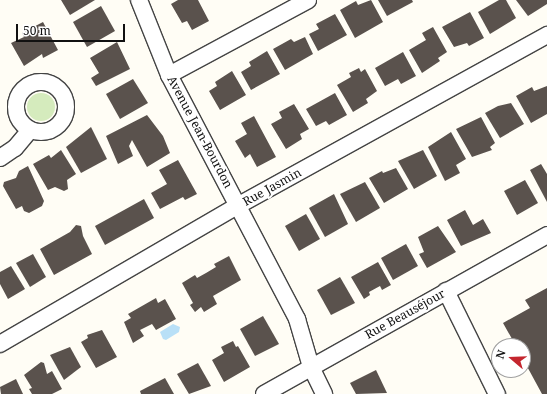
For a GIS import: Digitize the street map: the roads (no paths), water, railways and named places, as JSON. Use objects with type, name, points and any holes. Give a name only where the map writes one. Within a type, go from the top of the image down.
[{"type":"street","name":"Avenue Jean-Bourdon","points":[[138,0],[169,75],[298,319],[311,367],[324,394]]},
{"type":"street","points":[[169,75],[305,1]]},
{"type":"street","name":"Rue Jasmin","points":[[0,344],[239,205],[547,35]]},
{"type":"street","points":[[0,158],[15,148],[30,130]]},
{"type":"street","name":"Rue Beauséjour","points":[[264,394],[446,291],[547,236]]},
{"type":"street","points":[[446,291],[497,394]]},
{"type":"water","points":[[173,324],[180,327],[179,332],[166,340],[163,339],[160,332]]}]
